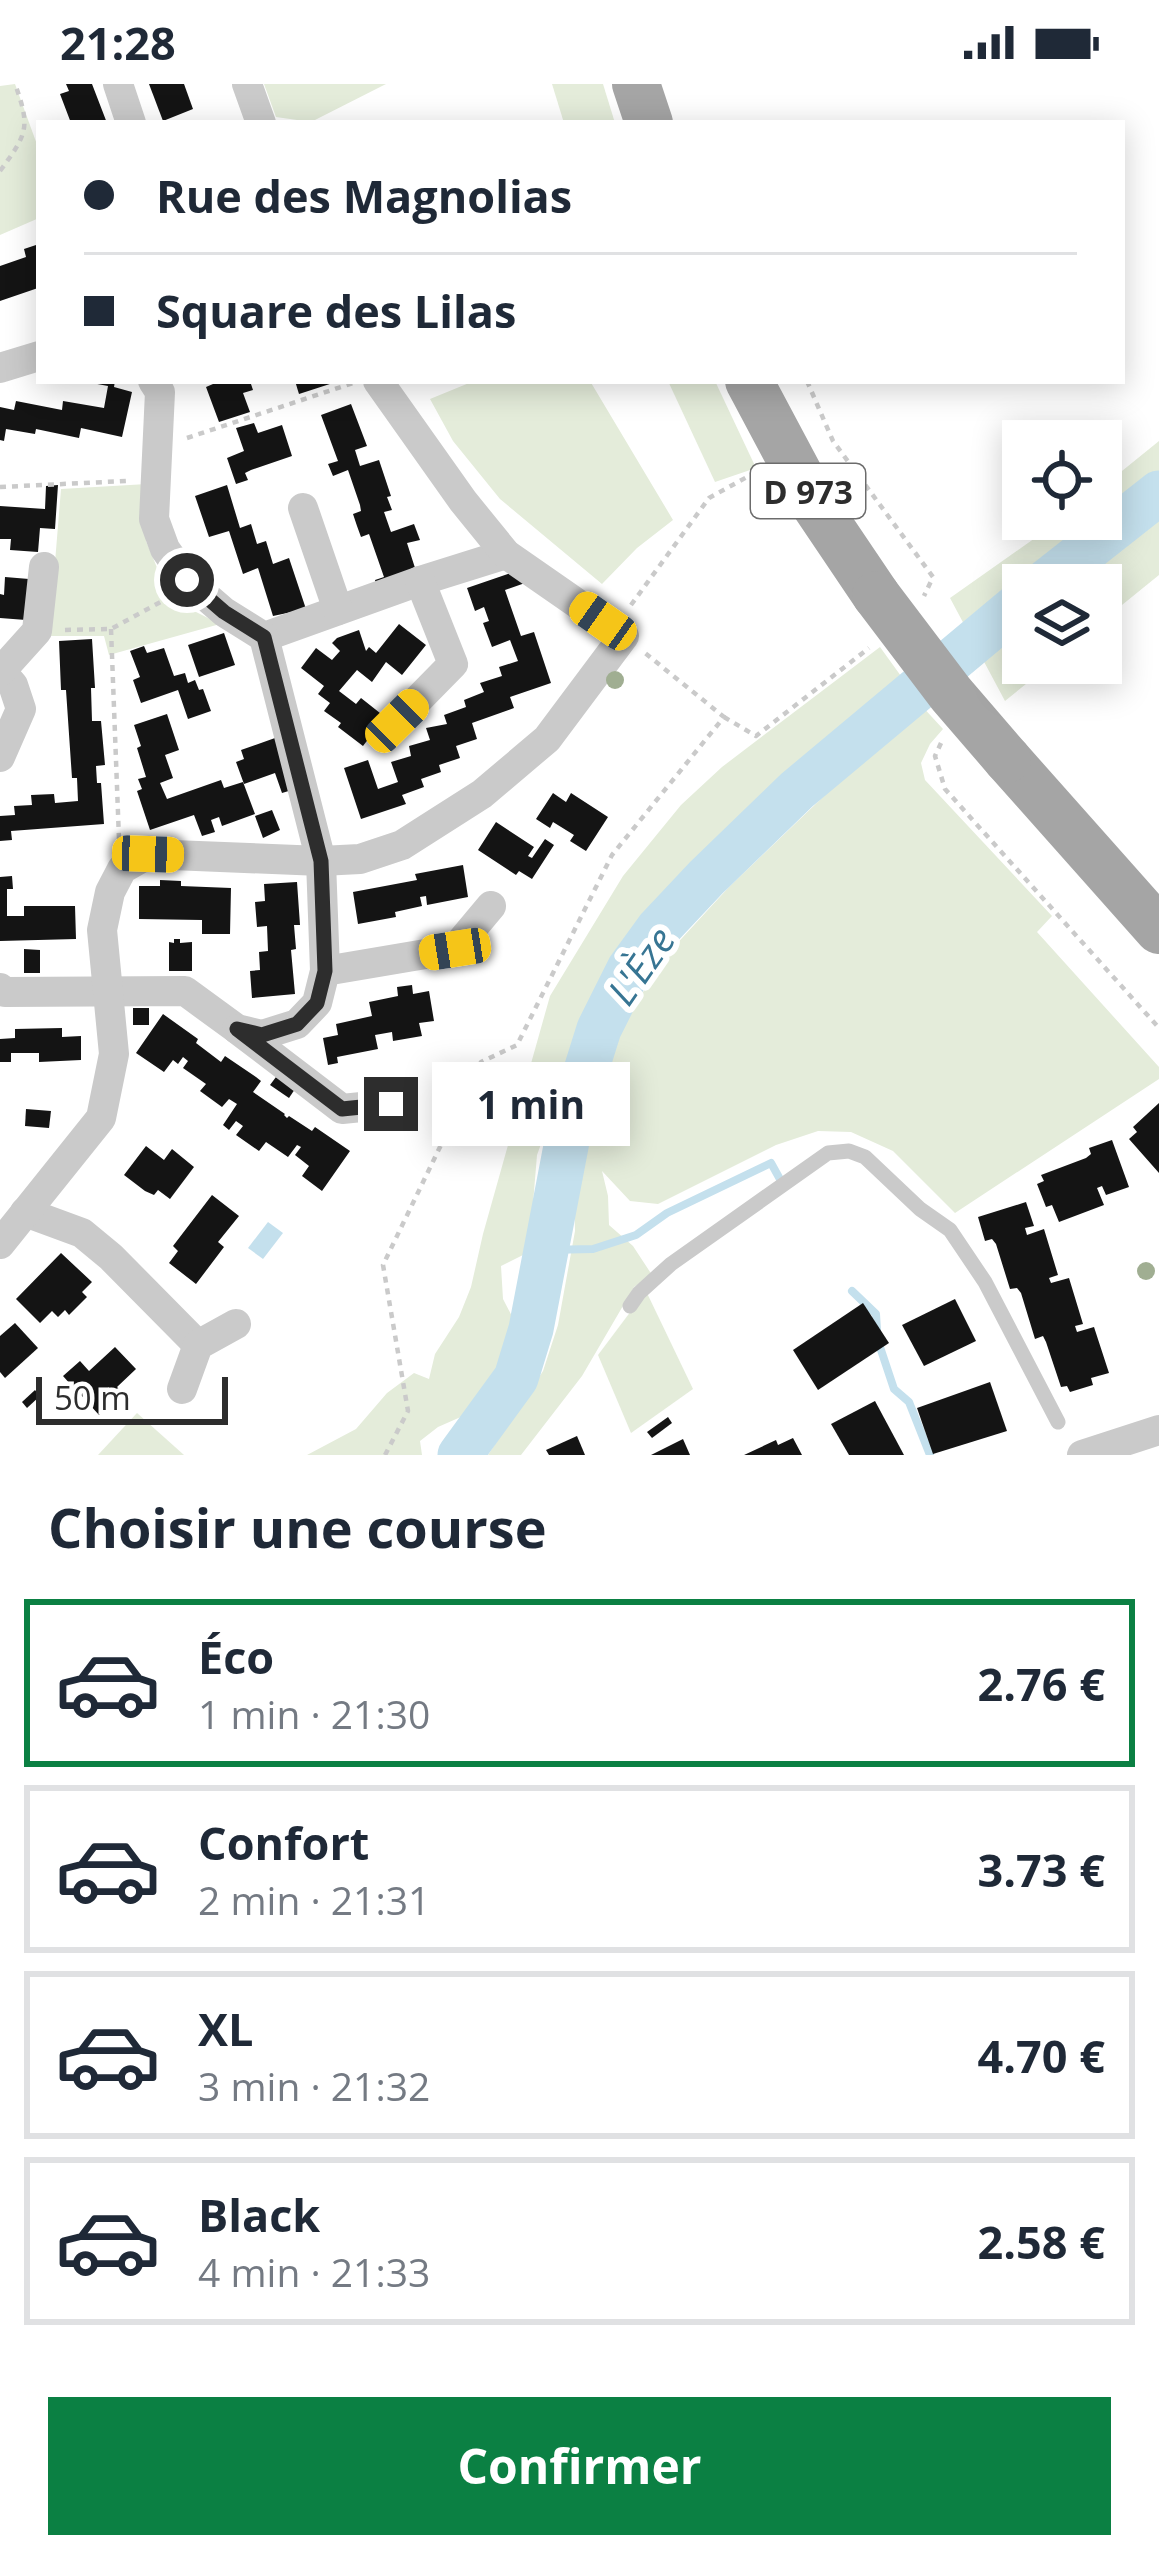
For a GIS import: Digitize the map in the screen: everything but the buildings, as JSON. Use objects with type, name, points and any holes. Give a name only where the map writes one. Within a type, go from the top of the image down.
[{"type":"main road","points":[[636,84],[648,120]]},
{"type":"main road","name":"D 973","points":[[751,384],[814,503],[876,595],[951,694],[1159,930]]},
{"type":"street","points":[[118,84],[130,120]]},
{"type":"street","points":[[247,84],[260,120]]},
{"type":"street","points":[[0,368],[36,357]]},
{"type":"street","points":[[155,384],[160,392],[154,519],[165,550],[192,584],[264,637],[321,861],[325,971],[317,1003],[297,1024],[262,1035],[237,1029]]},
{"type":"street","points":[[0,1244],[101,1118],[114,1054],[102,930],[110,892],[122,869],[148,854],[321,861],[360,859],[401,844],[482,794],[547,739],[613,628],[506,554],[380,384]]},
{"type":"street","points":[[303,508],[338,610]]},
{"type":"street","points":[[264,637],[506,554]]},
{"type":"street","points":[[0,757],[21,709],[13,685],[1,670],[37,631],[44,567]]},
{"type":"street","points":[[397,721],[452,664],[420,581]]},
{"type":"street","points":[[325,971],[455,949],[491,906]]},
{"type":"street","points":[[0,988],[5,992],[185,991],[342,1109],[391,1104]]},
{"type":"street","points":[[25,1213],[82,1233],[198,1346]]},
{"type":"street","points":[[182,1389],[198,1346],[236,1324]]},
{"type":"street","points":[[1082,1455],[1159,1430]]},
{"type":"lane","points":[[630,1306],[671,1264],[828,1153],[849,1151],[865,1156],[920,1209],[950,1229],[985,1282],[1058,1422]]},
{"type":"path","points":[[0,171],[21,144],[25,113],[15,84]]},
{"type":"path","points":[[159,447],[349,384]]},
{"type":"path","points":[[385,1455],[408,1411],[382,1265],[481,1062],[517,1045],[612,855],[724,718],[613,628],[709,498],[788,456]]},
{"type":"path","points":[[0,487],[157,480]]},
{"type":"path","points":[[37,631],[111,629],[192,584]]},
{"type":"path","points":[[111,629],[118,836],[129,865]]},
{"type":"path","points":[[941,743],[934,756],[945,789],[1159,1028]]},
{"type":"green space","points":[[15,84],[36,142],[36,219],[0,235],[0,86]]},
{"type":"green space","points":[[264,84],[386,84],[315,120],[276,117]]},
{"type":"green space","points":[[552,84],[603,84],[614,120],[563,120]]},
{"type":"green space","points":[[467,384],[592,384],[673,520],[602,584],[500,499],[453,441],[430,399]]},
{"type":"green space","points":[[669,384],[716,384],[756,468],[715,482]]},
{"type":"green space","points":[[1159,441],[1159,575],[1122,605],[1122,564],[1002,564],[1002,684],[1026,684],[1005,701],[950,598],[1032,540],[1122,540],[1122,471]]},
{"type":"green space","points":[[147,484],[146,541],[170,599],[220,624],[109,655],[104,636],[49,636],[61,489]]},
{"type":"green space","points":[[880,647],[906,683],[695,869],[630,941],[580,1036],[537,1155],[529,1252],[501,1266],[503,1299],[516,1324],[506,1371],[472,1412],[420,1441],[422,1455],[307,1455],[356,1429],[387,1393],[414,1373],[429,1379],[435,1354],[459,1317],[471,1287],[550,996],[623,876],[681,805],[722,767]]},
{"type":"green space","points":[[920,704],[943,729],[921,763],[925,780],[1052,916],[1037,932],[1159,1067],[1159,1079],[955,1213],[893,1151],[851,1132],[818,1131],[776,1145],[658,1204],[630,1201],[602,1171],[609,1225],[633,1246],[652,1275],[634,1287],[582,1376],[521,1455],[488,1455],[543,1371],[558,1325],[575,1231],[577,1123],[588,1084],[621,1025],[671,950],[729,887]]},
{"type":"green space","points":[[646,1291],[693,1389],[631,1433],[598,1355]]},
{"type":"green space","points":[[137,1413],[184,1455],[98,1455]]},
{"type":"water","points":[[268,1222],[283,1233],[263,1259],[248,1248]]},
{"type":"waterway","name":"L'Èze","points":[[1069,564],[1159,493]]},
{"type":"waterway","name":"L'Èze","points":[[460,1455],[516,1378],[531,1329],[572,1115],[599,1029],[629,969],[658,929],[797,790],[1002,619]]},
{"type":"waterway","points":[[546,1250],[593,1249],[636,1235],[667,1213],[771,1163],[781,1181]]},
{"type":"waterway","points":[[852,1291],[876,1314],[877,1330]]},
{"type":"waterway","points":[[879,1344],[894,1389],[909,1402],[930,1455]]},
{"type":"route","points":[[187,580],[224,612],[264,637],[321,861],[325,971],[317,1003],[297,1024],[262,1035],[237,1029],[342,1109],[391,1104]]}]
